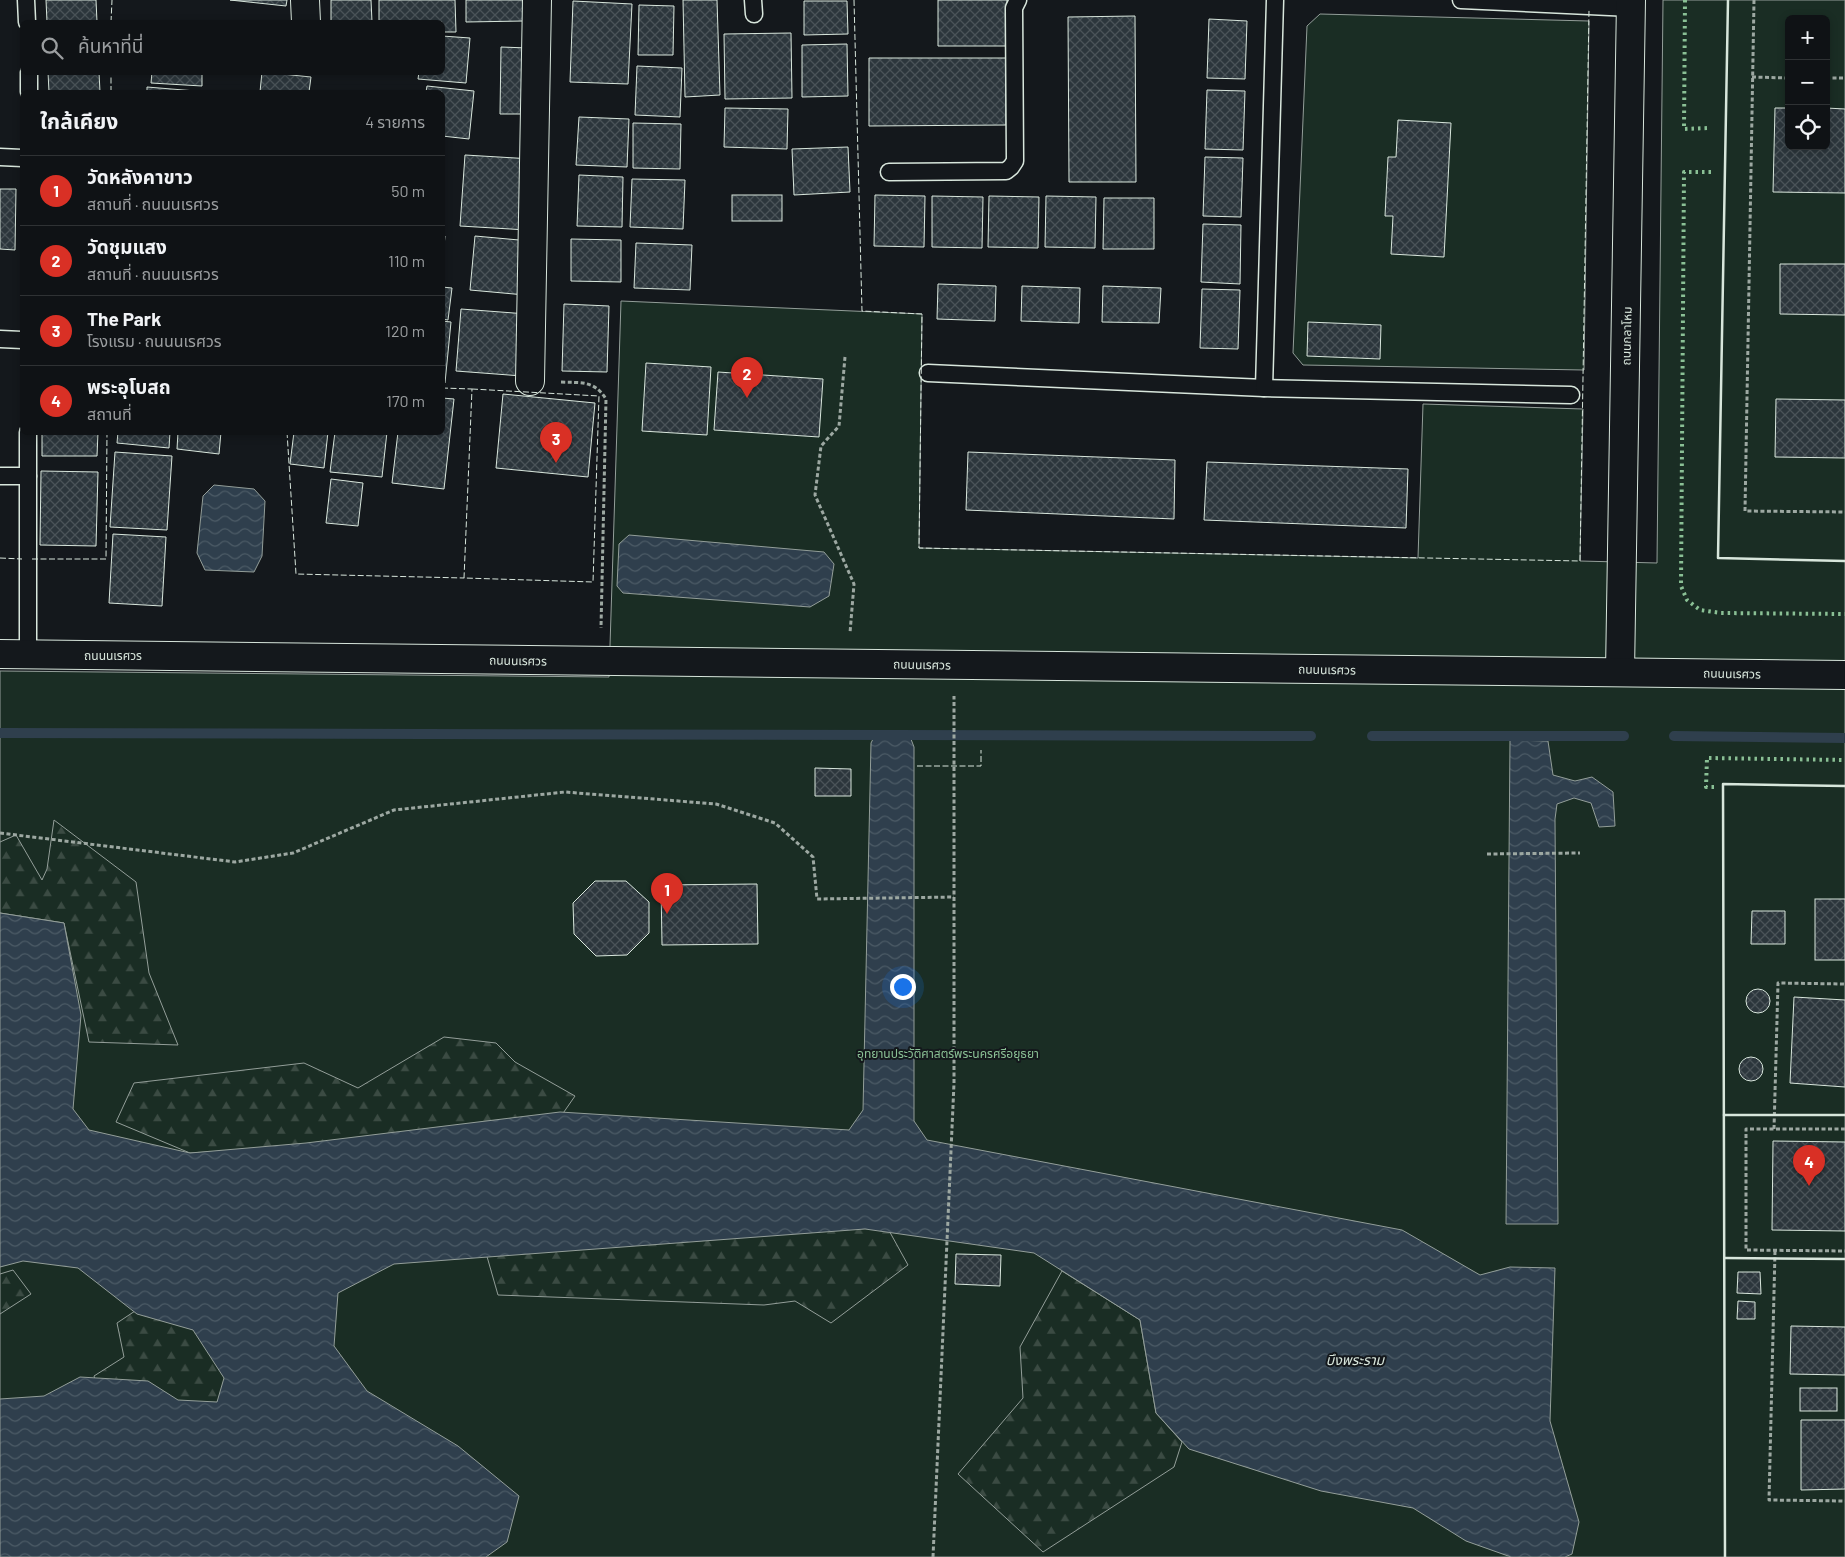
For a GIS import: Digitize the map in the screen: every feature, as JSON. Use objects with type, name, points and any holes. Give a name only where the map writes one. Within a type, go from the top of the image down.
[{"type":"street","points":[[305,0],[306,20]]},
{"type":"street","points":[[530,381],[537,0]]},
{"type":"street","name":"ถนนกลาโหม","points":[[1620,672],[1631,4]]},
{"type":"street","name":"ถนนนเรศวร","points":[[0,654],[1845,674]]},
{"type":"lane","points":[[26,0],[27,20]]},
{"type":"lane","points":[[889,172],[1006,171],[1011,167],[1015,161],[1014,8],[1018,0]]},
{"type":"lane","points":[[1264,388],[1275,0]]},
{"type":"lane","points":[[1461,0],[1631,4]]},
{"type":"lane","points":[[29,75],[30,90]]},
{"type":"lane","points":[[0,158],[20,158]]},
{"type":"lane","points":[[0,339],[20,340]]},
{"type":"lane","points":[[928,373],[1264,388],[1571,395]]},
{"type":"lane","points":[[28,435],[28,655]]},
{"type":"lane","points":[[0,476],[28,476]]},
{"type":"path","points":[[1754,0],[1745,511],[1845,512]]},
{"type":"path","points":[[1752,77],[1785,78]]},
{"type":"path","points":[[1830,78],[1845,78]]},
{"type":"path","points":[[845,357],[839,426],[820,446],[815,495],[854,584],[848,664]]},
{"type":"path","points":[[530,381],[590,384],[601,390],[606,399],[600,661]]},
{"type":"path","points":[[933,1557],[945,1245],[954,1082],[954,717]]},
{"type":"path","points":[[0,833],[235,862],[293,854],[394,810],[565,792],[716,804],[775,823],[813,857],[817,899],[954,897]]},
{"type":"path","points":[[1487,854],[1580,854]]},
{"type":"path","points":[[1774,1129],[1778,983],[1845,984]]},
{"type":"path","points":[[1845,1128],[1746,1129],[1746,1250],[1845,1251]]},
{"type":"path","points":[[1775,1251],[1769,1500],[1845,1501]]},
{"type":"green space","name":"อุทยานประวัติศาสตร์พระนครศรีอยุธยา","points":[[1663,0],[1845,0],[1845,1557],[0,1557],[0,671],[609,677],[621,301],[922,314],[919,548],[1418,558],[1423,404],[1583,409],[1580,561],[1657,563]]},
{"type":"green space","points":[[1320,14],[1589,21],[1584,370],[1303,365],[1293,353],[1307,26]]},
{"type":"green space","points":[[54,820],[136,882],[149,973],[178,1045],[89,1042],[64,923],[0,913],[0,842],[16,835],[42,880],[47,869]]},
{"type":"green space","points":[[444,1037],[496,1043],[515,1062],[575,1096],[550,1132],[190,1153],[116,1122],[134,1083],[304,1063],[358,1088]]},
{"type":"green space","points":[[855,1169],[908,1265],[831,1323],[795,1301],[764,1305],[498,1295],[484,1246]]},
{"type":"green space","points":[[13,1270],[31,1294],[0,1314],[0,1274]]},
{"type":"green space","points":[[1062,1271],[1140,1320],[1156,1413],[1182,1442],[1174,1467],[1043,1552],[958,1474],[1023,1398],[1020,1347]]},
{"type":"green space","points":[[144,1305],[267,1366],[236,1431],[103,1405],[94,1376],[124,1357],[117,1323]]},
{"type":"water","points":[[214,485],[254,489],[265,501],[262,556],[254,572],[205,570],[197,553],[203,496]]},
{"type":"water","points":[[629,535],[824,552],[834,564],[829,596],[810,607],[623,593],[617,586],[619,544]]},
{"type":"water","name":"บึงพระราม","points":[[876,733],[909,734],[914,747],[914,1121],[927,1140],[1402,1230],[1480,1275],[1510,1267],[1555,1268],[1550,1421],[1579,1522],[1572,1554],[1565,1557],[1511,1557],[1466,1541],[1413,1508],[1321,1491],[1189,1449],[1156,1413],[1140,1320],[1034,1253],[865,1229],[394,1264],[338,1293],[334,1346],[367,1391],[458,1446],[519,1496],[507,1542],[486,1557],[0,1557],[0,1399],[44,1396],[80,1377],[148,1381],[178,1400],[217,1402],[224,1378],[193,1330],[137,1314],[78,1268],[23,1261],[0,1267],[0,913],[64,923],[81,1015],[73,1109],[89,1130],[190,1153],[306,1143],[560,1112],[849,1130],[863,1110],[871,743]]},
{"type":"water","points":[[1510,740],[1548,741],[1553,775],[1575,781],[1592,777],[1613,792],[1615,826],[1599,827],[1591,803],[1574,798],[1557,804],[1555,819],[1558,1224],[1506,1224]]},
{"type":"building","points":[[46,0],[96,0],[97,20],[47,20]]},
{"type":"building","points":[[230,0],[287,0],[286,6]]},
{"type":"building","points":[[331,0],[371,0],[372,20],[331,20]]},
{"type":"building","points":[[379,0],[455,0],[456,32],[445,32],[445,20],[379,20]]},
{"type":"building","points":[[466,0],[524,0],[524,21],[466,22]]},
{"type":"building","points":[[683,0],[717,0],[720,95],[685,97]]},
{"type":"building","points":[[938,0],[1007,0],[1008,46],[938,46]]},
{"type":"building","points":[[573,1],[632,4],[628,84],[570,82]]},
{"type":"building","points":[[804,1],[847,1],[848,34],[804,35]]},
{"type":"building","points":[[639,5],[674,6],[673,55],[638,55]]},
{"type":"building","points":[[1135,16],[1136,182],[1069,182],[1068,17]]},
{"type":"building","points":[[1209,19],[1247,21],[1245,79],[1207,78]]},
{"type":"building","points":[[791,33],[792,98],[725,99],[724,34]]},
{"type":"building","points":[[445,36],[470,38],[466,83],[418,79],[419,75],[445,75]]},
{"type":"building","points":[[847,44],[848,96],[802,97],[802,45]]},
{"type":"building","points":[[501,47],[528,48],[527,114],[500,114]]},
{"type":"building","points":[[869,58],[1006,58],[1006,125],[869,126]]},
{"type":"building","points":[[637,66],[682,68],[680,117],[635,115]]},
{"type":"building","points":[[48,75],[99,75],[100,90],[49,90]]},
{"type":"building","points":[[152,75],[202,75],[202,86],[151,83]]},
{"type":"building","points":[[262,75],[311,77],[309,90],[260,90]]},
{"type":"building","points":[[427,86],[474,91],[469,139],[445,136],[445,90],[426,90]]},
{"type":"building","points":[[147,87],[184,90],[147,90]]},
{"type":"building","points":[[1207,90],[1245,91],[1243,150],[1205,149]]},
{"type":"building","points":[[725,108],[788,109],[787,149],[724,147]]},
{"type":"building","points":[[1775,108],[1785,108],[1785,150],[1830,150],[1830,108],[1845,109],[1845,193],[1773,192]]},
{"type":"building","points":[[579,117],[629,119],[627,167],[576,165]]},
{"type":"building","points":[[1398,120],[1451,123],[1444,257],[1391,254],[1393,216],[1385,216],[1388,157],[1396,157]]},
{"type":"building","points":[[633,123],[681,124],[680,169],[633,168]]},
{"type":"building","points":[[848,147],[850,192],[794,195],[792,149]]},
{"type":"building","points":[[465,155],[532,159],[527,230],[460,226]]},
{"type":"building","points":[[1205,157],[1243,158],[1241,217],[1203,216]]},
{"type":"building","points":[[579,175],[623,177],[622,227],[577,226]]},
{"type":"building","points":[[632,179],[685,180],[683,229],[630,227]]},
{"type":"building","points":[[0,189],[16,189],[15,250],[0,249]]},
{"type":"building","points":[[732,195],[782,195],[782,221],[732,221]]},
{"type":"building","points":[[875,195],[925,196],[924,247],[874,246]]},
{"type":"building","points":[[932,196],[983,197],[982,248],[932,247]]},
{"type":"building","points":[[989,196],[1039,197],[1038,248],[988,247]]},
{"type":"building","points":[[1046,196],[1096,197],[1095,248],[1045,247]]},
{"type":"building","points":[[1104,198],[1154,198],[1154,249],[1103,249]]},
{"type":"building","points":[[1203,224],[1241,225],[1240,284],[1201,282]]},
{"type":"building","points":[[475,236],[530,241],[525,295],[470,290]]},
{"type":"building","points":[[571,239],[621,240],[621,282],[571,281]]},
{"type":"building","points":[[636,243],[692,245],[690,290],[634,288]]},
{"type":"building","points":[[1780,264],[1845,264],[1845,315],[1780,314]]},
{"type":"building","points":[[938,284],[996,286],[995,321],[937,319]]},
{"type":"building","points":[[1022,286],[1080,288],[1079,323],[1021,321]]},
{"type":"building","points":[[1103,286],[1161,288],[1159,323],[1102,322]]},
{"type":"building","points":[[445,287],[452,288],[448,320],[445,320]]},
{"type":"building","points":[[1202,289],[1240,290],[1238,349],[1200,348]]},
{"type":"building","points":[[564,304],[609,306],[607,372],[562,371]]},
{"type":"building","points":[[461,309],[527,314],[522,376],[456,371]]},
{"type":"building","points":[[445,321],[451,322],[445,383]]},
{"type":"building","points":[[1308,322],[1381,325],[1380,359],[1307,356]]},
{"type":"building","points":[[646,363],[711,367],[707,435],[642,431]]},
{"type":"building","points":[[718,372],[823,379],[819,437],[714,430]]},
{"type":"building","points":[[503,394],[595,403],[588,477],[496,468]]},
{"type":"building","points":[[445,398],[454,399],[444,489],[392,483],[398,435],[445,435]]},
{"type":"building","points":[[1776,399],[1845,400],[1845,458],[1775,457]]},
{"type":"building","points":[[42,435],[98,435],[97,456],[42,456]]},
{"type":"building","points":[[118,435],[170,435],[169,448],[117,443]]},
{"type":"building","points":[[178,435],[221,435],[219,454],[177,449]]},
{"type":"building","points":[[294,435],[328,435],[324,468],[290,464]]},
{"type":"building","points":[[335,435],[387,435],[382,477],[330,472]]},
{"type":"building","points":[[115,452],[172,456],[167,530],[110,527]]},
{"type":"building","points":[[968,452],[1175,460],[1174,519],[966,510]]},
{"type":"building","points":[[1207,462],[1408,469],[1406,528],[1204,520]]},
{"type":"building","points":[[41,471],[98,472],[96,546],[40,545]]},
{"type":"building","points":[[331,479],[363,483],[358,526],[326,523]]},
{"type":"building","points":[[113,534],[166,537],[162,606],[109,603]]},
{"type":"building","points":[[815,768],[851,769],[851,796],[815,796]]},
{"type":"building","points":[[595,881],[626,881],[649,902],[649,933],[627,955],[596,956],[574,934],[573,903]]},
{"type":"building","points":[[757,884],[758,944],[662,945],[661,885]]},
{"type":"building","points":[[1815,899],[1845,899],[1845,960],[1815,960]]},
{"type":"building","points":[[1752,911],[1785,911],[1785,944],[1751,944]]},
{"type":"building","points":[[1758,989],[1766,993],[1770,1001],[1766,1009],[1758,1013],[1750,1009],[1746,1001],[1750,993]]},
{"type":"building","points":[[1794,997],[1845,1000],[1845,1087],[1790,1083]]},
{"type":"building","points":[[1751,1057],[1760,1060],[1763,1069],[1760,1078],[1751,1081],[1742,1078],[1739,1069],[1742,1060]]},
{"type":"building","points":[[1773,1141],[1845,1142],[1845,1231],[1772,1230]]},
{"type":"building","points":[[956,1254],[1001,1255],[1000,1286],[955,1284]]},
{"type":"building","points":[[1738,1272],[1760,1272],[1761,1294],[1737,1293]]},
{"type":"building","points":[[1738,1301],[1755,1302],[1755,1319],[1737,1319]]},
{"type":"building","points":[[1791,1326],[1845,1327],[1845,1375],[1790,1374]]},
{"type":"building","points":[[1800,1388],[1837,1388],[1837,1411],[1800,1411]]},
{"type":"building","points":[[1801,1420],[1845,1420],[1845,1489],[1801,1490]]},
{"type":"waterway","points":[[0,733],[1311,736]]},
{"type":"waterway","points":[[1372,736],[1624,736]]},
{"type":"waterway","points":[[1674,736],[1845,738]]},
{"type":"hedge","points":[[1685,0],[1684,129],[1710,128]]},
{"type":"hedge","points":[[1711,172],[1684,172],[1681,586],[1687,600],[1700,610],[1721,613],[1845,614]]},
{"type":"hedge","points":[[1714,787],[1706,787],[1707,758],[1845,760]]},
{"type":"fence","points":[[111,20],[112,0]]},
{"type":"fence","points":[[854,0],[862,311],[922,314],[919,548],[1580,561],[1589,10]]},
{"type":"fence","points":[[111,75],[111,90]]},
{"type":"fence","points":[[445,388],[472,389]]},
{"type":"fence","points":[[472,389],[599,396],[593,582],[464,578],[472,389]]},
{"type":"fence","points":[[32,559],[106,559],[107,435]]},
{"type":"fence","points":[[287,435],[296,574],[464,578]]},
{"type":"fence","points":[[0,558],[22,559]]},
{"type":"fence","points":[[917,766],[981,766],[981,750]]},
{"type":"wall","points":[[1728,0],[1718,558],[1845,561]]},
{"type":"wall","points":[[1725,1557],[1723,784],[1845,786]]},
{"type":"wall","points":[[1724,1115],[1845,1115]]},
{"type":"wall","points":[[1725,1258],[1845,1259]]},
{"type":"place","name":"วัดชุมแสง","points":[[747,398]]},
{"type":"place","name":"The Park","points":[[556,463]]},
{"type":"place","name":"วัดหลังคาขาว","points":[[667,914]]},
{"type":"place","name":"พระอุโบสถ","points":[[1809,1186]]}]
